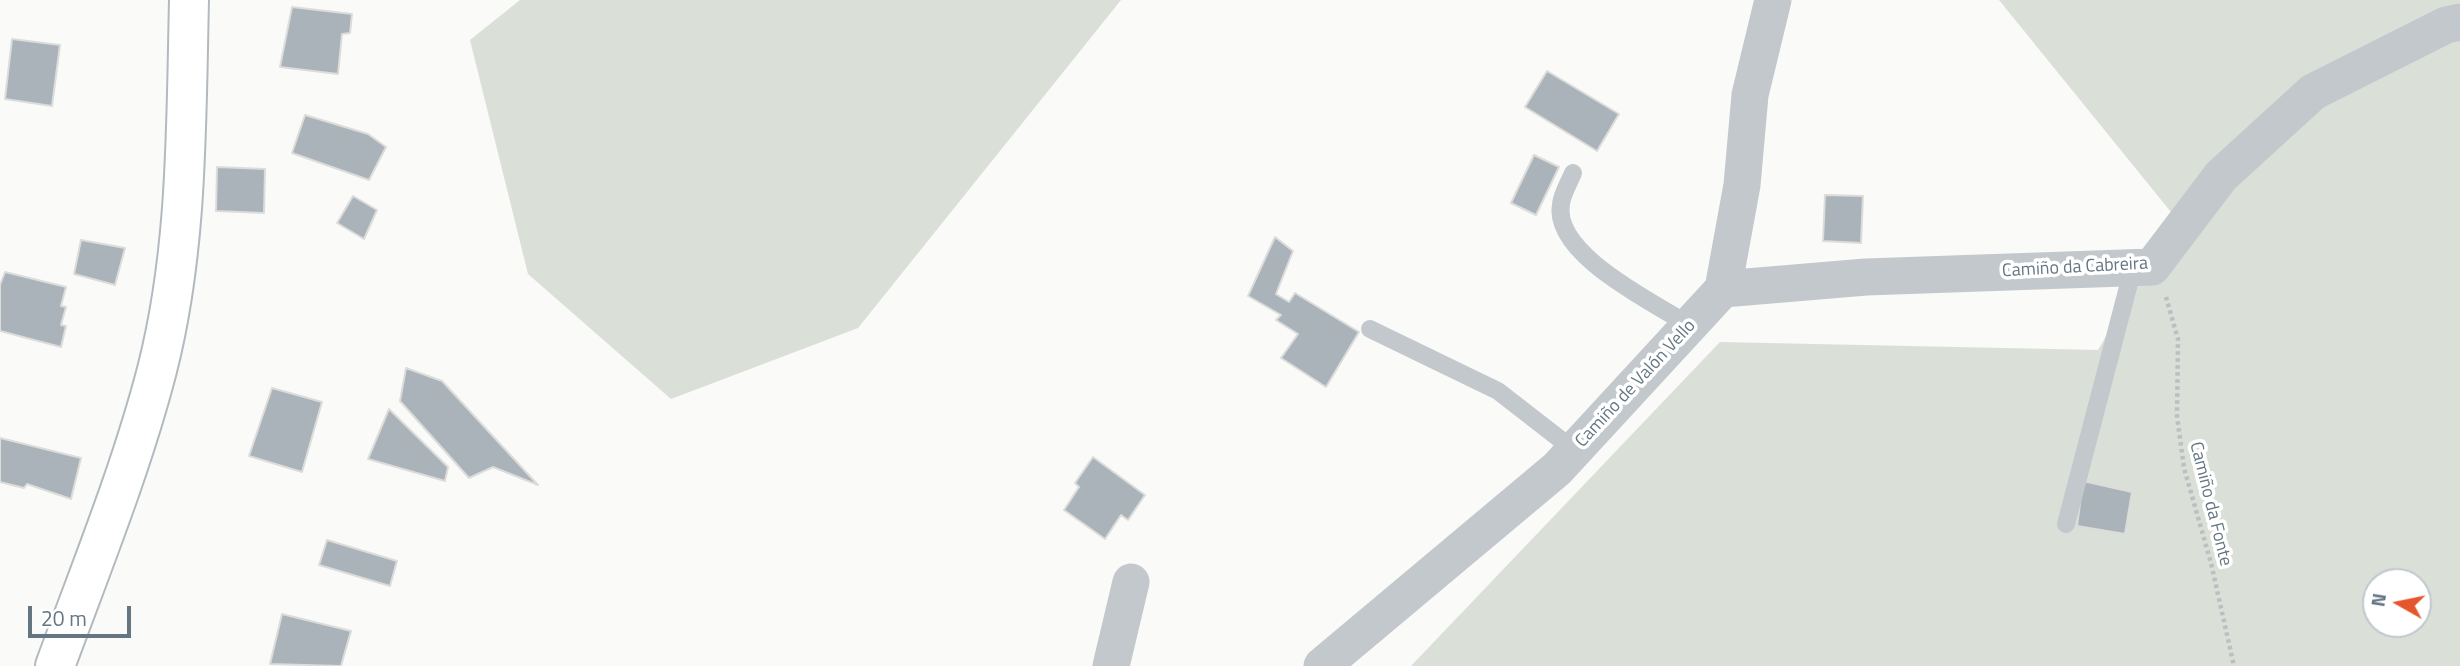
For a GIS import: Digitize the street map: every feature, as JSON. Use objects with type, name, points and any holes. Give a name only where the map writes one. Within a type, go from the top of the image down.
[{"type":"main road","points":[[55,666],[129,460],[160,356],[173,291],[185,186],[189,0]]},
{"type":"street","points":[[1723,289],[1742,185],[1750,95],[1773,0]]},
{"type":"street","name":"Camiño da Cabreira","points":[[1723,289],[1866,277],[2142,268],[2221,176],[2313,92],[2446,25],[2460,22]]},
{"type":"street","name":"Camiño de Valón Vello","points":[[1322,666],[1557,469],[1723,289]]},
{"type":"street","points":[[1111,666],[1131,582]]},
{"type":"lane","points":[[1573,173],[1560,205],[1570,243],[1591,263],[1689,325]]},
{"type":"lane","points":[[2066,524],[2142,268]]},
{"type":"lane","points":[[1370,329],[1498,391],[1574,450]]},
{"type":"path","name":"Camiño da Fonte","points":[[2142,268],[2160,277],[2178,339],[2176,416],[2183,468],[2211,563],[2234,666]]},
{"type":"shaded area","points":[[520,0],[1121,0],[858,328],[671,399],[528,274],[470,40]]},
{"type":"shaded area","points":[[1999,0],[2460,0],[2460,666],[1411,666],[1720,342],[2098,350],[2175,217]]},
{"type":"building","points":[[292,7],[352,14],[350,33],[342,34],[338,74],[280,67]]},
{"type":"building","points":[[12,39],[60,45],[52,106],[5,99]]},
{"type":"building","points":[[1547,71],[1619,114],[1597,151],[1525,107]]},
{"type":"building","points":[[305,115],[368,134],[386,147],[369,180],[292,153]]},
{"type":"building","points":[[1534,155],[1559,167],[1536,215],[1511,203]]},
{"type":"building","points":[[217,167],[265,169],[264,213],[216,211]]},
{"type":"building","points":[[1825,195],[1863,196],[1861,243],[1823,241]]},
{"type":"building","points":[[353,196],[377,210],[364,239],[337,223]]},
{"type":"building","points":[[1275,237],[1293,251],[1276,294],[1289,302],[1295,293],[1359,332],[1326,387],[1281,358],[1298,334],[1276,320],[1281,315],[1248,296]]},
{"type":"building","points":[[81,240],[125,248],[115,285],[74,274]]},
{"type":"building","points":[[5,272],[66,287],[61,306],[66,307],[61,325],[66,326],[61,347],[0,331],[0,285]]},
{"type":"building","points":[[406,368],[442,381],[538,485],[493,467],[469,478],[400,401]]},
{"type":"building","points":[[272,388],[322,402],[302,472],[249,456]]},
{"type":"building","points":[[389,409],[448,467],[445,481],[368,459]]},
{"type":"building","points":[[0,438],[81,458],[71,499],[27,484],[24,488],[0,482]]},
{"type":"building","points":[[1093,457],[1145,495],[1128,520],[1121,515],[1105,539],[1064,510],[1079,487],[1075,483]]},
{"type":"building","points":[[2083,481],[2132,492],[2125,534],[2077,526]]},
{"type":"building","points":[[327,540],[397,561],[390,586],[319,565]]},
{"type":"building","points":[[282,614],[351,631],[341,666],[270,664]]}]
